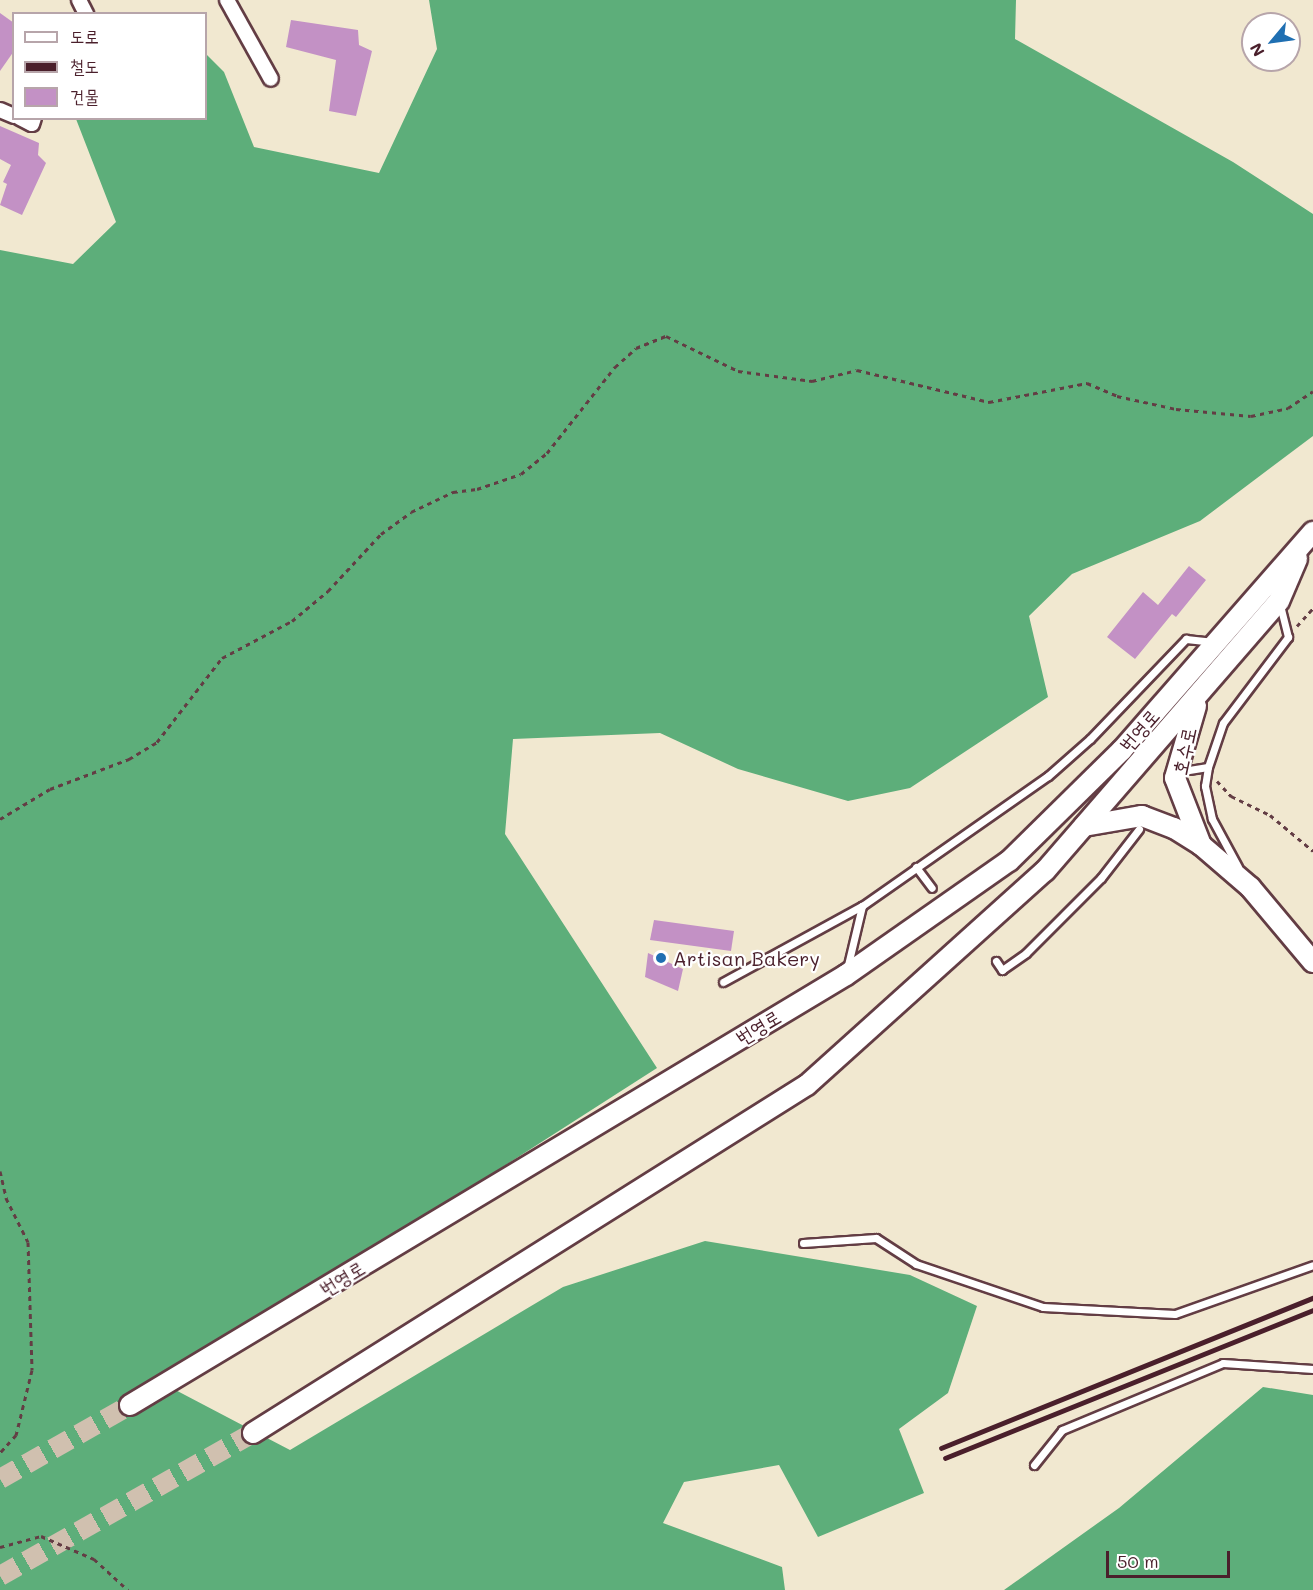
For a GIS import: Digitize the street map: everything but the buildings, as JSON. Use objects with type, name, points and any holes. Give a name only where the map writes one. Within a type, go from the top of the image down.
[{"type":"street","points":[[227,0],[271,79]]},
{"type":"street","name":"번영로","points":[[253,1433],[807,1085],[1045,871],[1279,601],[1308,539]]},
{"type":"street","name":"번영로","points":[[130,1405],[846,975],[1009,861],[1122,750],[1308,539]]},
{"type":"street","name":"호수로","points":[[1201,845],[1175,778],[1186,730],[1202,690]]},
{"type":"street","name":"호수로","points":[[1084,826],[1142,816],[1174,828],[1201,845],[1250,887],[1313,962]]},
{"type":"lane","points":[[1250,887],[1212,819],[1205,786],[1208,767],[1223,723],[1288,637],[1279,601]]},
{"type":"lane","points":[[723,982],[862,906],[1048,776],[1090,739],[1186,639],[1216,642]]},
{"type":"lane","points":[[1189,770],[1208,767]]},
{"type":"lane","points":[[996,961],[1002,970],[1026,953],[1101,878],[1139,829]]},
{"type":"lane","points":[[916,867],[932,888]]},
{"type":"lane","points":[[846,975],[862,906]]},
{"type":"lane","points":[[803,1243],[876,1238],[916,1264],[1042,1307],[1175,1314],[1313,1265]]},
{"type":"lane","points":[[1034,1465],[1062,1430],[1223,1363],[1313,1368]]},
{"type":"path","points":[[0,819],[50,789],[129,759],[157,742],[222,658],[292,621],[328,591],[381,534],[411,512],[453,492],[477,489],[521,474],[547,453],[615,367],[636,348],[666,336],[738,371],[770,372],[812,381],[857,370],[989,402],[1087,383],[1117,396],[1176,409],[1251,416],[1288,408],[1313,391]]},
{"type":"path","points":[[1288,637],[1313,608]]},
{"type":"path","points":[[1208,767],[1231,796],[1270,815],[1313,852]]},
{"type":"path","points":[[0,1171],[6,1198],[27,1242],[32,1370],[16,1435],[0,1453]]},
{"type":"path","points":[[0,1547],[41,1536],[94,1559],[128,1590]]},
{"type":"green space","points":[[429,0],[1016,0],[1015,39],[1233,162],[1313,214],[1313,436],[1200,521],[1072,574],[1029,616],[1048,697],[910,788],[848,801],[738,769],[660,733],[513,739],[505,834],[657,1068],[164,1384],[290,1450],[563,1287],[705,1241],[910,1275],[977,1306],[948,1393],[899,1429],[924,1493],[818,1537],[779,1465],[684,1482],[663,1523],[782,1567],[785,1590],[0,1590],[0,250],[73,264],[116,222],[76,120],[207,120],[207,55],[224,72],[254,147],[379,173],[437,49]]},
{"type":"green space","points":[[1263,1387],[1313,1395],[1313,1590],[1004,1590],[1119,1508]]},
{"type":"tunnel","points":[[0,1479],[130,1405]]},
{"type":"tunnel","points":[[0,1576],[253,1433]]},
{"type":"railway","points":[[941,1448],[1313,1298]]},
{"type":"railway","points":[[945,1458],[1313,1310]]},
{"type":"place","name":"Artisan Bakery","points":[[661,958]]}]
